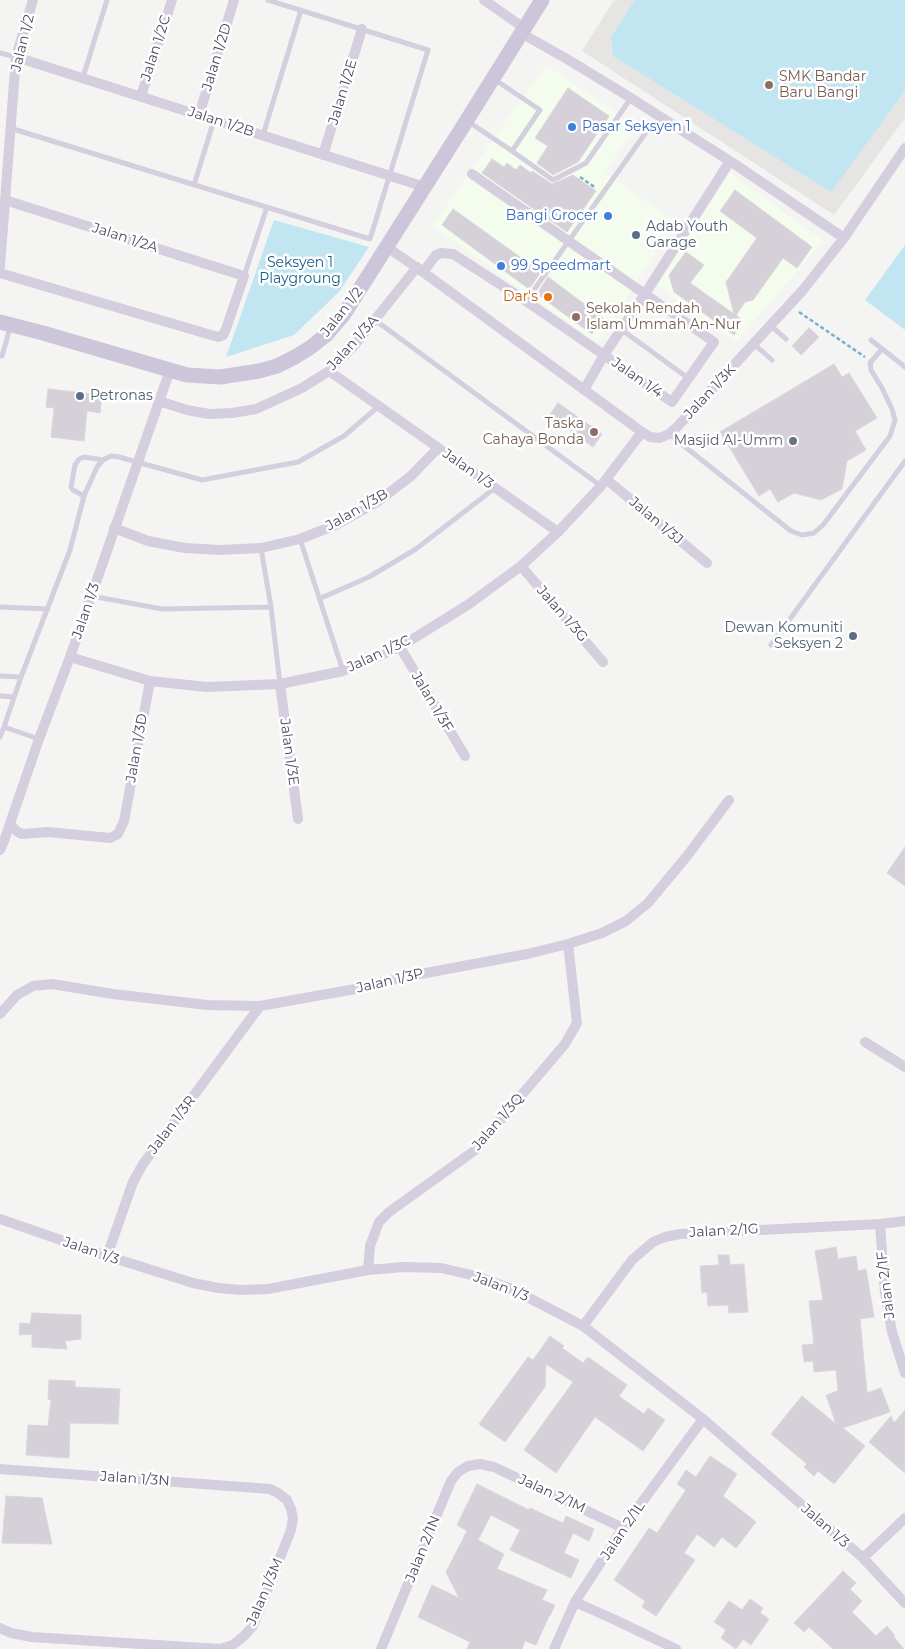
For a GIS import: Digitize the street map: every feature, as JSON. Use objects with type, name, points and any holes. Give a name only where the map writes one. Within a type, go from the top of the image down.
[{"type":"street","name":"Jalan 1/2","points":[[0,266],[16,57],[34,0]]},
{"type":"street","name":"Jalan 1/2C","points":[[141,96],[172,0]]},
{"type":"street","name":"Jalan 1/2D","points":[[199,115],[234,0]]},
{"type":"street","points":[[484,0],[522,31],[632,98],[844,238]]},
{"type":"street","name":"Jalan 1/2","points":[[5,323],[187,375],[220,377],[259,371],[277,366],[295,357],[326,335],[344,314],[542,0]]},
{"type":"street","name":"Jalan 1/2E","points":[[323,155],[362,29]]},
{"type":"street","name":"Jalan 1/2B","points":[[16,57],[425,187]]},
{"type":"street","name":"Jalan 1/3K","points":[[669,434],[803,290],[844,238],[905,148]]},
{"type":"street","points":[[584,390],[604,355],[730,162]]},
{"type":"street","name":"Jalan 1/4","points":[[420,269],[436,255],[441,253],[453,254],[526,300],[672,402],[714,342],[472,174]]},
{"type":"street","name":"Jalan 1/2A","points":[[5,200],[244,276]]},
{"type":"street","points":[[387,247],[420,269],[642,432],[650,437],[660,438],[669,434]]},
{"type":"street","name":"Jalan 1/3A","points":[[159,401],[187,410],[209,414],[232,413],[256,409],[302,388],[329,371],[353,347],[420,269]]},
{"type":"street","points":[[0,272],[218,337],[226,329],[244,276]]},
{"type":"street","name":"Jalan 1/3","points":[[0,850],[70,657],[170,370]]},
{"type":"street","name":"Jalan 1/3","points":[[329,371],[558,532]]},
{"type":"street","name":"Jalan 1/3C","points":[[70,657],[150,681],[207,688],[280,684],[343,671],[400,648],[469,604],[522,566],[558,532],[603,482],[642,432]]},
{"type":"street","name":"Jalan 1/3B","points":[[114,528],[148,541],[185,548],[220,550],[261,548],[300,539],[338,524],[377,502],[411,476],[438,448]]},
{"type":"street","name":"Jalan 1/3J","points":[[603,482],[707,564]]},
{"type":"street","name":"Jalan 1/3G","points":[[522,566],[604,662]]},
{"type":"street","name":"Jalan 1/3F","points":[[400,648],[465,756]]},
{"type":"street","name":"Jalan 1/3D","points":[[10,825],[22,834],[48,832],[110,838],[115,836],[120,830],[125,815],[150,681]]},
{"type":"street","name":"Jalan 1/3E","points":[[280,684],[298,819]]},
{"type":"street","name":"Jalan 1/3P","points":[[0,1014],[17,995],[33,986],[52,984],[113,994],[207,1005],[260,1006],[355,989],[410,976],[528,954],[568,944],[602,934],[626,921],[648,904],[729,800]]},
{"type":"street","name":"Jalan 1/3Q","points":[[368,1270],[370,1246],[379,1222],[388,1212],[474,1151],[565,1044],[576,1023],[568,944]]},
{"type":"street","name":"Jalan 1/3R","points":[[106,1256],[133,1182],[143,1164],[260,1006]]},
{"type":"street","points":[[866,1042],[905,1067]]},
{"type":"street","name":"Jalan 1/3","points":[[0,1219],[106,1256],[193,1283],[218,1288],[242,1290],[268,1288],[368,1270],[404,1267],[441,1268],[476,1276],[512,1289],[583,1326],[703,1419],[863,1558],[905,1603]]},
{"type":"street","name":"Jalan 2/1G","points":[[583,1326],[632,1260],[648,1246],[665,1237],[680,1234],[880,1224],[905,1221]]},
{"type":"street","name":"Jalan 2/1F","points":[[880,1224],[885,1292],[892,1332],[905,1373]]},
{"type":"street","name":"Jalan 2/1L","points":[[554,1649],[575,1602],[623,1528],[703,1419]]},
{"type":"street","name":"Jalan 2/1M","points":[[480,1464],[494,1467],[623,1528]]},
{"type":"street","name":"Jalan 2/1N","points":[[382,1649],[451,1481],[458,1472],[468,1466],[480,1464]]},
{"type":"street","name":"Jalan 1/3N","points":[[0,1469],[270,1490]]},
{"type":"street","name":"Jalan 1/3M","points":[[0,1628],[11,1634],[32,1638],[220,1649],[233,1644],[253,1626],[291,1530],[292,1509],[278,1493],[270,1490]]},
{"type":"street","points":[[863,1558],[905,1518]]},
{"type":"street","points":[[575,1602],[676,1649]]},
{"type":"lane","points":[[83,77],[107,0]]},
{"type":"lane","points":[[10,128],[370,239],[428,50],[268,0]]},
{"type":"lane","points":[[263,135],[301,10]]},
{"type":"lane","points":[[0,53],[16,57]]},
{"type":"lane","points":[[493,79],[540,110],[512,151]]},
{"type":"lane","points":[[467,120],[553,180],[586,164],[632,98]]},
{"type":"lane","points":[[194,185],[214,120]]},
{"type":"lane","points":[[526,300],[647,131]]},
{"type":"lane","points":[[244,276],[266,207]]},
{"type":"lane","points":[[375,320],[603,482]]},
{"type":"lane","points":[[0,356],[2,356],[5,323]]},
{"type":"lane","points":[[771,326],[786,339]]},
{"type":"lane","points":[[622,330],[688,378]]},
{"type":"lane","points":[[871,340],[905,368]]},
{"type":"lane","points":[[754,344],[772,360]]},
{"type":"lane","points":[[669,434],[791,530],[802,535],[814,533],[823,525],[890,436],[895,420],[892,409],[871,370],[870,363],[882,349]]},
{"type":"lane","points":[[0,737],[70,550],[84,496],[97,466],[103,460],[111,456],[119,456],[202,480],[298,462],[344,436],[379,406]]},
{"type":"lane","points":[[84,496],[70,487],[75,465],[79,459],[84,457],[103,460]]},
{"type":"lane","points":[[771,645],[905,462]]},
{"type":"lane","points":[[321,598],[369,577],[416,549],[495,488]]},
{"type":"lane","points":[[300,539],[321,598],[343,671]]},
{"type":"lane","points":[[261,548],[271,607],[280,684]]},
{"type":"lane","points":[[91,596],[162,609],[271,607]]},
{"type":"lane","points":[[0,607],[48,609]]},
{"type":"lane","points":[[0,676],[21,677]]},
{"type":"lane","points":[[0,696],[14,697]]},
{"type":"lane","points":[[4,727],[39,739]]},
{"type":"path","points":[[572,171],[604,193]]},
{"type":"path","points":[[800,312],[864,357]]},
{"type":"shaded area","name":"SMK Bandar Baru Bangi","points":[[614,0],[905,0],[905,118],[834,215],[582,51]]},
{"type":"shaded area","points":[[546,65],[635,126],[605,173],[675,222],[598,343],[432,226]]},
{"type":"shaded area","points":[[730,173],[823,241],[736,342],[657,286]]},
{"type":"green space","name":"SMK Bandar Baru Bangi","points":[[635,0],[905,0],[905,91],[831,192],[613,56],[611,37]]},
{"type":"green space","name":"Seksyen 1 Playgroung","points":[[274,220],[369,247],[339,292],[294,335],[226,357]]},
{"type":"green space","points":[[905,245],[905,330],[865,300]]},
{"type":"building","name":"Pasar Seksyen 1","points":[[568,88],[609,116],[578,162],[553,175],[537,163],[548,146],[535,138]]},
{"type":"building","points":[[492,159],[504,167],[507,163],[516,170],[520,165],[552,184],[573,175],[596,191],[567,232],[482,173]]},
{"type":"building","points":[[735,190],[812,247],[797,268],[783,258],[753,300],[745,302],[736,315],[743,321],[734,335],[674,292],[669,275],[686,252],[704,265],[690,283],[734,314],[726,282],[757,238],[720,211]]},
{"type":"building","points":[[453,209],[541,272],[529,289],[442,225]]},
{"type":"building","points":[[548,277],[603,318],[592,334],[537,294]]},
{"type":"building","points":[[809,328],[819,337],[801,355],[792,346]]},
{"type":"building","name":"Masjid Al-Umm","points":[[834,364],[842,377],[849,373],[877,418],[855,431],[866,450],[847,461],[842,489],[821,500],[794,493],[778,502],[770,489],[759,496],[720,432]]},
{"type":"building","points":[[48,389],[102,395],[100,413],[87,411],[84,441],[51,437],[54,408],[46,407]]},
{"type":"building","points":[[558,403],[602,434],[593,447],[549,416]]},
{"type":"building","points":[[905,847],[905,886],[887,873]]},
{"type":"building","points":[[836,1247],[838,1259],[856,1256],[858,1271],[866,1269],[874,1317],[860,1319],[867,1393],[881,1388],[890,1412],[843,1428],[865,1446],[834,1484],[818,1471],[814,1476],[804,1467],[807,1464],[771,1434],[802,1396],[836,1424],[826,1395],[838,1391],[836,1370],[814,1372],[813,1361],[804,1362],[802,1345],[814,1344],[809,1301],[823,1300],[815,1251]]},
{"type":"building","points":[[718,1255],[729,1255],[730,1265],[744,1264],[748,1312],[729,1313],[728,1305],[708,1306],[707,1292],[702,1293],[700,1266],[719,1265]]},
{"type":"building","points":[[32,1313],[81,1315],[81,1339],[65,1341],[67,1349],[32,1347],[32,1334],[19,1335],[20,1323],[30,1324]]},
{"type":"building","points":[[550,1336],[564,1346],[562,1348],[583,1363],[588,1357],[627,1385],[619,1396],[644,1414],[648,1408],[665,1420],[643,1451],[595,1417],[556,1473],[524,1450],[573,1382],[546,1364],[545,1387],[505,1442],[479,1424],[528,1357],[533,1360]]},
{"type":"building","points":[[49,1380],[75,1381],[75,1387],[120,1389],[118,1424],[70,1423],[69,1458],[26,1455],[28,1425],[48,1426],[51,1400],[48,1399]]},
{"type":"building","points":[[905,1410],[905,1473],[869,1442],[891,1416],[894,1423]]},
{"type":"building","points":[[710,1456],[737,1474],[723,1496],[756,1522],[736,1548],[722,1537],[714,1547],[697,1534],[684,1553],[695,1560],[656,1616],[642,1607],[645,1601],[614,1580],[649,1528],[657,1533],[686,1490],[677,1484],[686,1470],[696,1477]]},
{"type":"building","points":[[477,1484],[529,1510],[530,1508],[563,1523],[566,1516],[594,1529],[589,1541],[573,1533],[564,1553],[579,1560],[571,1578],[510,1550],[520,1530],[491,1515],[478,1540],[504,1554],[497,1569],[547,1590],[542,1600],[555,1605],[536,1645],[525,1641],[522,1649],[467,1649],[470,1642],[418,1617],[432,1585],[459,1598],[446,1572],[467,1531],[457,1525]]},
{"type":"building","points":[[6,1496],[42,1498],[52,1544],[2,1543]]},
{"type":"building","points":[[843,1571],[856,1583],[850,1589],[862,1601],[852,1612],[876,1636],[887,1626],[904,1649],[833,1649],[809,1627],[804,1632],[794,1623]]},
{"type":"building","points":[[750,1599],[763,1608],[760,1613],[769,1619],[751,1645],[743,1639],[736,1649],[721,1638],[726,1630],[714,1622],[729,1601],[742,1610]]},
{"type":"place","name":"SMK Bandar Baru Bangi","points":[[769,85]]},
{"type":"place","name":"Pasar Seksyen 1","points":[[572,127]]},
{"type":"place","name":"Bangi Grocer","points":[[608,216]]},
{"type":"place","name":"Adab Youth Garage","points":[[636,235]]},
{"type":"place","name":"99 Speedmart","points":[[501,266]]},
{"type":"place","name":"Dar's","points":[[548,297]]},
{"type":"place","name":"Sekolah Rendah Islam Ummah An-Nur","points":[[576,317]]},
{"type":"place","name":"Petronas","points":[[80,396]]},
{"type":"place","name":"Taska Cahaya Bonda","points":[[594,432]]},
{"type":"place","name":"Masjid Al-Umm","points":[[793,441]]},
{"type":"place","name":"Dewan Komuniti Seksyen 2","points":[[853,636]]}]
